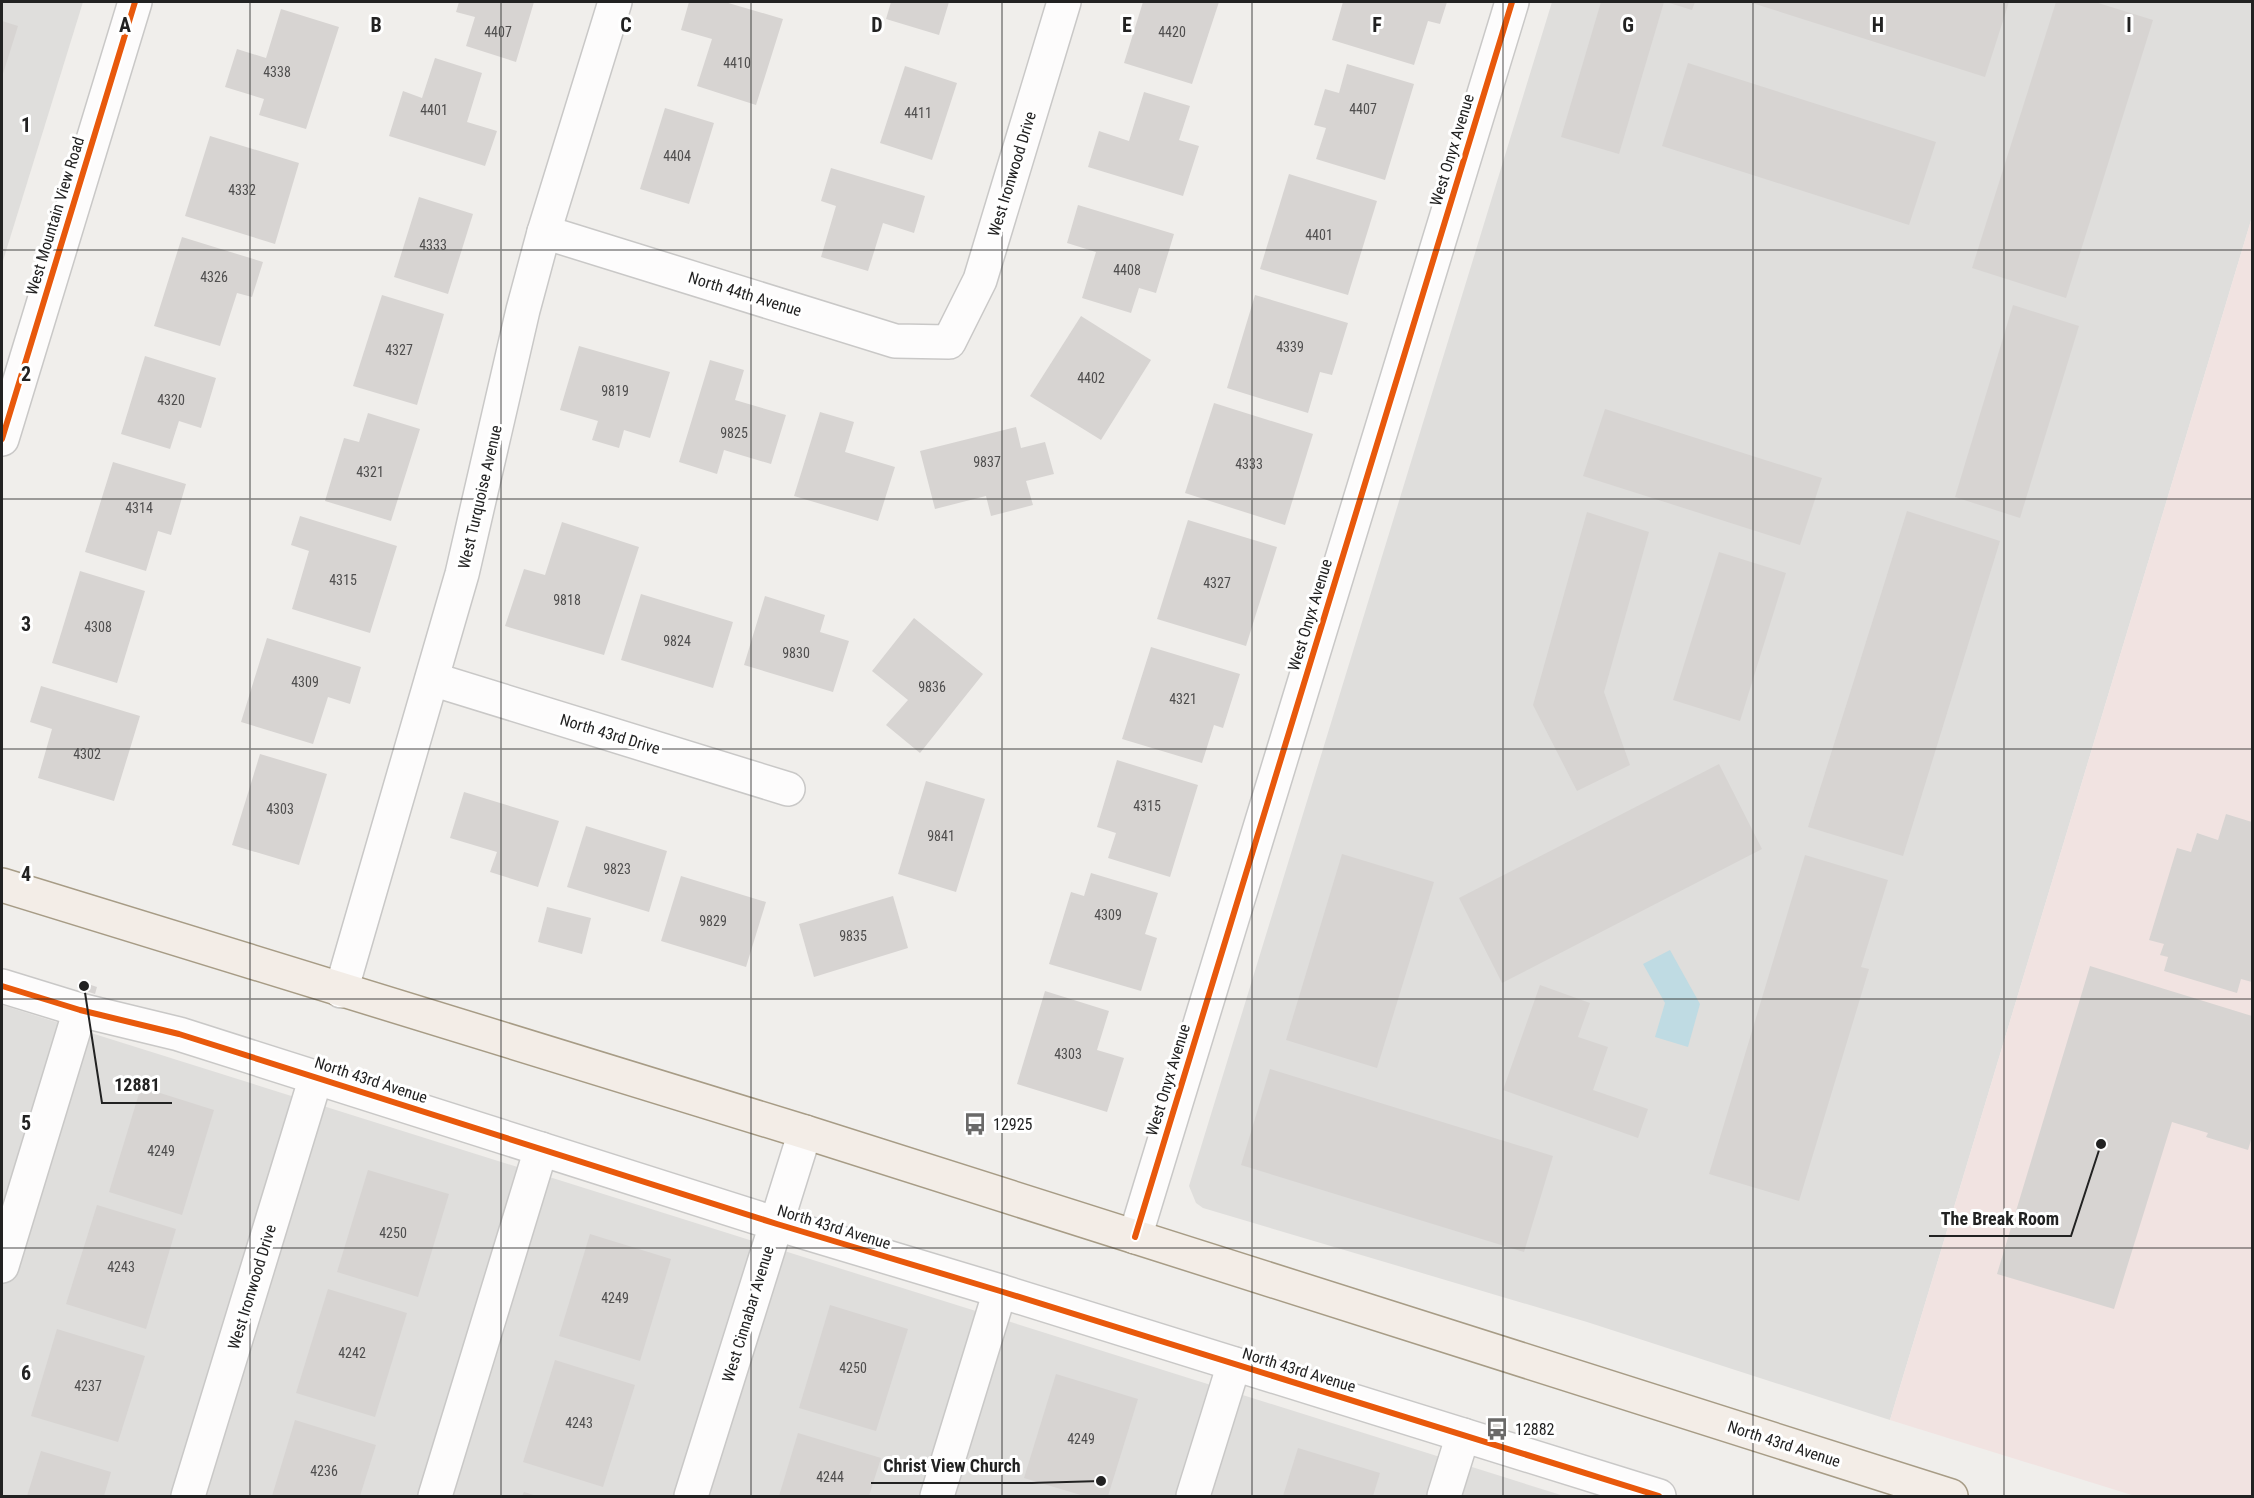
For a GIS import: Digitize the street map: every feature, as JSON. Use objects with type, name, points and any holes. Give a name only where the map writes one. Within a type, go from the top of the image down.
[{"type":"main road","name":"North 43rd Avenue","points":[[2,885],[805,1132],[1951,1497]]},
{"type":"street","name":"West Mountain View Road","points":[[2,439],[135,2]]},
{"type":"street","name":"West Turquoise Avenue","points":[[341,991],[462,574],[523,310],[544,232],[615,2]]},
{"type":"street","name":"West Ironwood Drive","points":[[949,342],[980,279],[1064,2]]},
{"type":"street","name":"West Onyx Avenue","points":[[1135,1237],[1512,2]]},
{"type":"street","name":"North 44th Avenue","points":[[544,232],[895,341],[949,342]]},
{"type":"street","name":"North 43rd Drive","points":[[432,679],[788,789]]},
{"type":"street","name":"North 43rd Avenue","points":[[2,986],[80,1010],[179,1034],[777,1224],[1000,1291],[1659,1497]]},
{"type":"street","points":[[2,1266],[80,1010]]},
{"type":"street","name":"West Ironwood Drive","points":[[188,1497],[316,1077]]},
{"type":"street","name":"West Cinnabar Avenue","points":[[692,1497],[805,1132]]},
{"type":"street","points":[[435,1497],[541,1149]]},
{"type":"street","points":[[937,1497],[1000,1291]]},
{"type":"street","points":[[1193,1497],[1234,1364]]},
{"type":"street","points":[[1444,1497],[1463,1435]]},
{"type":"shaded area","points":[[2,2],[83,2],[2,264]]},
{"type":"shaded area","points":[[1552,2],[2252,2],[2252,217],[1890,1420],[1587,1322],[1203,1208],[1196,1203],[1189,1186]]},
{"type":"shaded area","points":[[2252,217],[2252,1496],[2135,1496],[1890,1420]]},
{"type":"shaded area","points":[[2,1005],[1564,1496],[2,1496]]},
{"type":"water","points":[[1670,950],[1700,1004],[1688,1047],[1655,1037],[1665,1003],[1643,964]]},
{"type":"building","points":[[459,2],[534,2],[516,62],[466,46],[475,17],[456,12]]},
{"type":"building","points":[[689,2],[725,2],[783,19],[756,105],[697,86],[712,39],[681,30]]},
{"type":"building","points":[[891,2],[949,2],[939,35],[886,19]]},
{"type":"building","points":[[1143,2],[1219,2],[1192,84],[1124,63]]},
{"type":"building","points":[[1343,2],[1447,2],[1440,24],[1428,21],[1414,65],[1332,40]]},
{"type":"building","points":[[1601,2],[1664,2],[1619,154],[1561,137]]},
{"type":"building","points":[[1666,2],[1695,2],[1692,10]]},
{"type":"building","points":[[1749,2],[2009,2],[1985,77]]},
{"type":"building","points":[[2056,2],[2095,2],[2153,20],[2066,298],[1972,268]]},
{"type":"building","points":[[281,9],[339,27],[306,129],[259,115],[264,99],[225,87],[237,49],[266,58]]},
{"type":"building","points":[[2,21],[18,26],[2,77]]},
{"type":"building","points":[[435,58],[482,73],[467,122],[497,131],[485,166],[389,136],[403,91],[422,98]]},
{"type":"building","points":[[1688,63],[1936,142],[1909,225],[1662,146]]},
{"type":"building","points":[[1347,64],[1414,84],[1385,180],[1316,159],[1326,128],[1314,125],[1325,89],[1339,93]]},
{"type":"building","points":[[905,66],[957,83],[932,160],[880,143]]},
{"type":"building","points":[[1144,92],[1190,106],[1179,140],[1199,146],[1183,196],[1088,167],[1099,131],[1129,141]]},
{"type":"building","points":[[665,108],[714,123],[689,204],[640,189]]},
{"type":"building","points":[[210,136],[299,163],[275,244],[185,216]]},
{"type":"building","points":[[831,168],[925,196],[914,233],[883,223],[868,271],[821,257],[836,206],[821,201]]},
{"type":"building","points":[[1289,174],[1377,201],[1348,295],[1260,269]]},
{"type":"building","points":[[419,197],[473,214],[448,294],[394,277]]},
{"type":"building","points":[[1078,205],[1174,234],[1156,293],[1139,288],[1131,313],[1082,298],[1096,252],[1067,243]]},
{"type":"building","points":[[182,237],[263,262],[252,297],[237,293],[220,346],[154,326]]},
{"type":"building","points":[[382,295],[444,314],[417,405],[353,386]]},
{"type":"building","points":[[1255,295],[1348,323],[1332,375],[1320,372],[1308,413],[1227,388]]},
{"type":"building","points":[[2013,305],[2079,326],[2020,518],[1955,497]]},
{"type":"building","points":[[1081,316],[1151,360],[1101,440],[1030,396]]},
{"type":"building","points":[[579,346],[670,372],[650,438],[624,430],[619,448],[592,440],[598,421],[560,410]]},
{"type":"building","points":[[145,356],[216,378],[201,428],[179,421],[170,449],[121,434]]},
{"type":"building","points":[[710,360],[744,370],[735,400],[786,415],[771,464],[724,450],[717,474],[679,462]]},
{"type":"building","points":[[1214,403],[1313,434],[1285,525],[1185,493]]},
{"type":"building","points":[[1605,409],[1822,478],[1800,545],[1583,476]]},
{"type":"building","points":[[820,412],[854,422],[845,452],[895,467],[878,521],[794,496]]},
{"type":"building","points":[[368,413],[420,429],[391,521],[325,501],[344,438],[359,442]]},
{"type":"building","points":[[1016,427],[1021,448],[1045,442],[1054,474],[1026,481],[1033,505],[991,516],[986,496],[935,509],[920,451]]},
{"type":"building","points":[[113,462],[186,484],[171,535],[158,531],[146,571],[85,552]]},
{"type":"building","points":[[1907,511],[2000,541],[1903,856],[1808,827]]},
{"type":"building","points":[[1587,512],[1649,532],[1604,692],[1630,765],[1577,791],[1533,705]]},
{"type":"building","points":[[300,516],[397,546],[370,633],[292,609],[309,551],[291,545]]},
{"type":"building","points":[[1188,520],[1277,547],[1246,646],[1157,619]]},
{"type":"building","points":[[562,522],[639,547],[604,655],[505,626],[524,569],[545,575]]},
{"type":"building","points":[[1719,552],[1786,573],[1740,721],[1673,700]]},
{"type":"building","points":[[80,571],[145,591],[117,683],[52,663]]},
{"type":"building","points":[[641,594],[733,622],[713,688],[621,660]]},
{"type":"building","points":[[765,596],[825,615],[820,632],[849,641],[833,692],[744,665]]},
{"type":"building","points":[[914,618],[983,674],[920,753],[886,725],[908,700],[872,671]]},
{"type":"building","points":[[267,638],[361,667],[350,704],[328,697],[313,744],[241,722]]},
{"type":"building","points":[[1151,647],[1240,674],[1223,728],[1214,725],[1202,763],[1122,739]]},
{"type":"building","points":[[41,686],[140,716],[114,801],[38,778],[52,729],[30,722]]},
{"type":"building","points":[[260,754],[327,774],[299,865],[232,845]]},
{"type":"building","points":[[1117,760],[1198,785],[1170,877],[1108,858],[1116,833],[1097,827]]},
{"type":"building","points":[[1719,764],[1762,849],[1502,983],[1459,898]]},
{"type":"building","points":[[926,781],[985,799],[956,892],[898,874]]},
{"type":"building","points":[[464,792],[559,821],[538,887],[490,872],[497,852],[450,838]]},
{"type":"building","points":[[2226,814],[2252,822],[2252,982],[2241,979],[2237,993],[2164,971],[2168,957],[2160,955],[2164,944],[2149,940],[2177,848],[2191,852],[2197,833],[2218,840]]},
{"type":"building","points":[[586,826],[667,851],[649,912],[567,887]]},
{"type":"building","points":[[1342,854],[1434,882],[1377,1068],[1286,1040]]},
{"type":"building","points":[[1805,855],[1888,880],[1861,967],[1869,969],[1799,1201],[1709,1174]]},
{"type":"building","points":[[1091,873],[1158,893],[1145,934],[1157,938],[1141,991],[1049,964],[1071,892],[1084,896]]},
{"type":"building","points":[[681,876],[766,902],[746,967],[661,941]]},
{"type":"building","points":[[893,896],[908,948],[814,977],[799,924]]},
{"type":"building","points":[[547,907],[591,918],[582,954],[538,942]]},
{"type":"building","points":[[2090,966],[2252,1016],[2252,1137],[2248,1150],[2206,1137],[2208,1133],[2172,1122],[2114,1309],[1997,1274]]},
{"type":"building","points":[[79,981],[97,987],[95,994],[77,988]]},
{"type":"building","points":[[1540,985],[1590,1003],[1578,1037],[1608,1047],[1593,1090],[1648,1109],[1638,1138],[1503,1090]]},
{"type":"building","points":[[1045,991],[1109,1011],[1097,1050],[1124,1058],[1107,1112],[1017,1084]]},
{"type":"building","points":[[1270,1069],[1553,1156],[1524,1252],[1241,1165]]},
{"type":"building","points":[[141,1087],[214,1110],[182,1215],[109,1192]]},
{"type":"building","points":[[368,1170],[449,1194],[418,1297],[337,1272]]},
{"type":"building","points":[[97,1205],[176,1229],[146,1329],[66,1304]]},
{"type":"building","points":[[590,1234],[671,1259],[640,1361],[559,1336]]},
{"type":"building","points":[[328,1289],[407,1313],[375,1417],[296,1393]]},
{"type":"building","points":[[830,1305],[908,1329],[876,1431],[799,1408]]},
{"type":"building","points":[[57,1329],[145,1356],[118,1442],[31,1416]]},
{"type":"building","points":[[555,1360],[635,1385],[603,1487],[523,1462]]},
{"type":"building","points":[[1056,1374],[1138,1399],[1108,1496],[1084,1496],[1024,1478]]},
{"type":"building","points":[[295,1420],[376,1445],[360,1496],[272,1496]]},
{"type":"building","points":[[1486,1421],[1505,1426],[1503,1433],[1484,1428]]},
{"type":"building","points":[[798,1433],[881,1458],[869,1496],[779,1496]]},
{"type":"building","points":[[1298,1448],[1380,1473],[1373,1496],[1283,1496]]},
{"type":"building","points":[[41,1451],[111,1472],[104,1496],[27,1496]]},
{"type":"building","points":[[524,1492],[537,1496],[522,1496]]},
{"type":"cycle path","points":[[2,439],[135,2]]},
{"type":"cycle path","points":[[1135,1237],[1512,2]]},
{"type":"cycle path","points":[[2,986],[80,1010],[179,1034],[777,1224],[1659,1496]]},
{"type":"place","name":"12881","points":[[84,986]]},
{"type":"place","name":"12925","points":[[975,1124]]},
{"type":"place","name":"The Break Room","points":[[2101,1144]]},
{"type":"place","name":"12882","points":[[1497,1429]]},
{"type":"place","name":"Christ View Church","points":[[1101,1481]]}]
